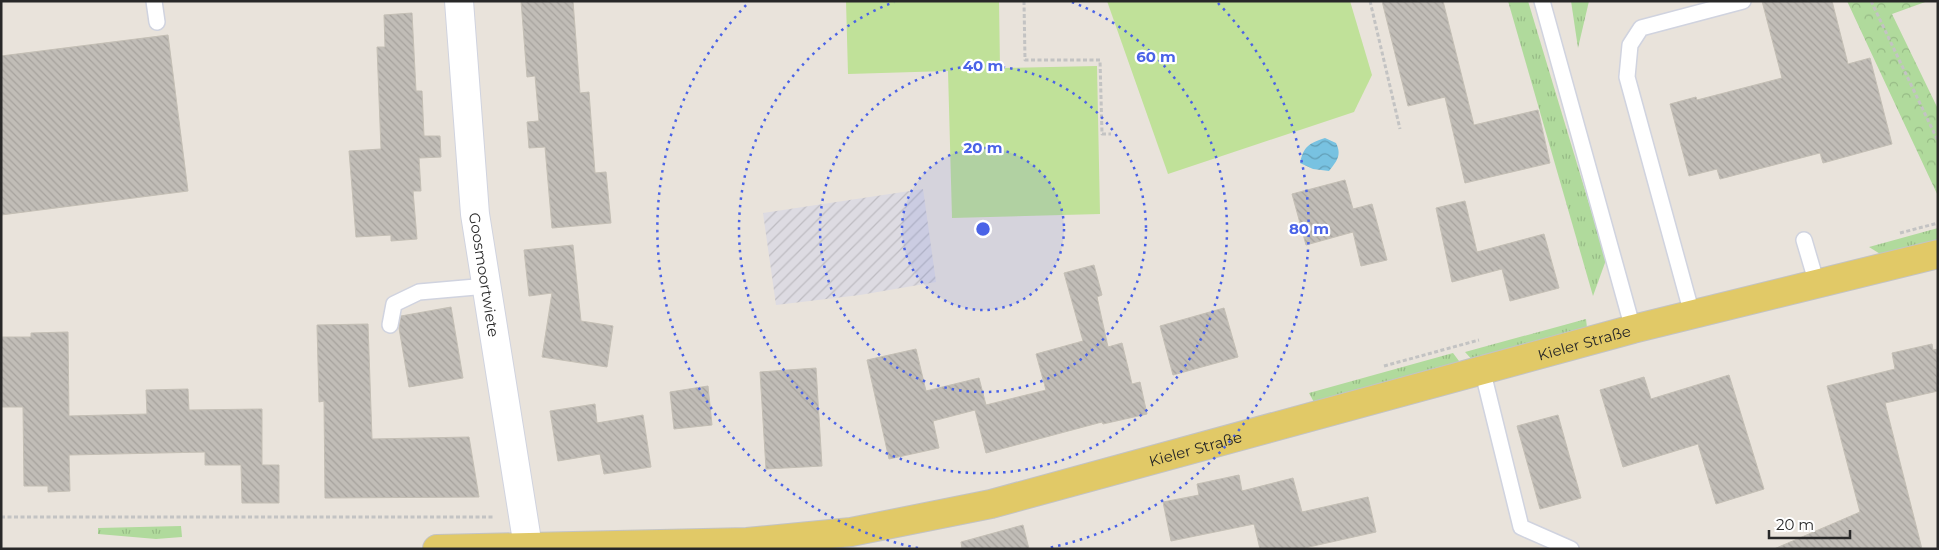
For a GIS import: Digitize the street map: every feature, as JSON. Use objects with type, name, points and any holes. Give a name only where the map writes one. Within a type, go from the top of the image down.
[{"type":"main road","name":"Kieler Straße","points":[[437,549],[747,542],[851,532],[898,523],[1000,501],[1633,329],[1938,254]]},
{"type":"street","name":"Goosmoortwiete","points":[[459,1],[476,214],[528,547]]},
{"type":"lane","points":[[154,1],[156,22]]},
{"type":"lane","points":[[1542,1],[1633,329]]},
{"type":"lane","points":[[1692,314],[1627,77],[1630,45],[1641,28],[1743,1]]},
{"type":"lane","points":[[1804,240],[1817,284]]},
{"type":"lane","points":[[390,325],[394,304],[419,292],[487,286]]},
{"type":"lane","points":[[1482,370],[1520,527],[1571,549]]},
{"type":"path","points":[[1024,1],[1025,60],[1100,60],[1102,134],[1111,134]]},
{"type":"path","points":[[1370,1],[1400,129]]},
{"type":"path","points":[[1871,1],[1938,141]]},
{"type":"path","points":[[1898,233],[1938,223]]},
{"type":"path","points":[[1382,366],[1486,338]]},
{"type":"path","points":[[1,517],[524,517]]},
{"type":"shaded area","points":[[923,189],[936,282],[860,295],[776,305],[763,213]]},
{"type":"green space","points":[[846,1],[999,1],[1000,68],[1097,66],[1100,214],[952,218],[948,71],[848,74]]},
{"type":"green space","points":[[1107,1],[1350,1],[1372,75],[1354,112],[1168,174]]},
{"type":"green space","points":[[1508,1],[1528,1],[1606,260],[1593,296]]},
{"type":"green space","points":[[1571,1],[1589,1],[1578,48]]},
{"type":"green space","points":[[1847,1],[1928,1],[1892,14],[1938,109],[1938,196]]},
{"type":"green space","points":[[1938,228],[1938,242],[1885,257],[1869,247]]},
{"type":"green space","points":[[1586,319],[1587,328],[1475,363],[1465,352]]},
{"type":"green space","points":[[1453,353],[1459,361],[1458,365],[1315,404],[1309,393]]},
{"type":"green space","points":[[181,526],[182,537],[156,539],[98,534],[98,528]]},
{"type":"water","points":[[1325,138],[1336,143],[1339,151],[1336,161],[1329,171],[1313,169],[1300,163],[1303,153],[1308,146]]},
{"type":"building","points":[[521,1],[573,1],[580,93],[589,92],[595,173],[606,172],[611,223],[552,228],[545,147],[529,148],[527,122],[539,121],[535,76],[527,77]]},
{"type":"building","points":[[1382,1],[1443,1],[1474,125],[1538,110],[1550,163],[1465,183],[1445,97],[1408,106]]},
{"type":"building","points":[[1762,1],[1832,1],[1848,64],[1870,58],[1892,144],[1823,163],[1820,153],[1720,179],[1717,169],[1689,176],[1670,104],[1696,97],[1697,100],[1782,78]]},
{"type":"building","points":[[412,13],[416,91],[422,91],[424,136],[440,136],[441,157],[419,158],[421,191],[413,191],[417,239],[391,241],[391,235],[356,237],[349,151],[381,149],[377,47],[385,47],[384,15]]},
{"type":"building","points":[[168,35],[188,191],[1,215],[1,56]]},
{"type":"building","points":[[1345,180],[1353,209],[1372,204],[1387,260],[1361,266],[1353,232],[1306,245],[1292,194]]},
{"type":"building","points":[[1465,201],[1477,252],[1544,234],[1559,288],[1510,301],[1502,269],[1452,282],[1436,208]]},
{"type":"building","points":[[573,245],[581,321],[613,326],[607,367],[542,357],[552,293],[529,296],[524,250]]},
{"type":"building","points":[[1094,265],[1102,295],[1097,297],[1108,347],[1122,343],[1132,384],[1140,382],[1147,414],[1103,424],[1102,422],[986,453],[975,410],[933,421],[939,448],[889,459],[867,360],[916,349],[926,391],[979,378],[986,405],[1046,390],[1036,354],[1083,341],[1064,273]]},
{"type":"building","points":[[451,307],[463,378],[409,387],[399,328],[401,316]]},
{"type":"building","points":[[1224,308],[1238,357],[1173,375],[1160,326]]},
{"type":"building","points":[[368,324],[372,439],[469,437],[479,497],[325,498],[324,401],[319,402],[317,325]]},
{"type":"building","points":[[68,332],[69,416],[147,414],[146,390],[188,389],[189,410],[262,409],[262,465],[279,465],[279,503],[242,503],[241,465],[205,465],[205,452],[69,455],[70,491],[48,492],[48,486],[24,486],[23,407],[1,407],[1,337],[31,337],[31,333]]},
{"type":"building","points":[[1932,344],[1933,350],[1938,349],[1938,391],[1885,403],[1922,549],[1774,549],[1860,512],[1827,386],[1895,369],[1892,353]]},
{"type":"building","points":[[816,368],[822,466],[766,469],[760,372]]},
{"type":"building","points":[[1729,375],[1764,489],[1716,504],[1698,444],[1623,467],[1600,390],[1644,377],[1651,399]]},
{"type":"building","points":[[708,386],[712,425],[674,429],[670,392]]},
{"type":"building","points":[[595,404],[597,423],[643,415],[651,467],[604,474],[600,454],[558,461],[550,411]]},
{"type":"building","points":[[1558,415],[1581,498],[1540,509],[1517,426]]},
{"type":"building","points":[[1239,475],[1242,491],[1293,478],[1302,512],[1368,497],[1376,532],[1300,549],[1260,549],[1254,524],[1171,541],[1163,502],[1199,495],[1197,484]]},
{"type":"building","points":[[1023,525],[1029,549],[962,549],[961,542]]}]
